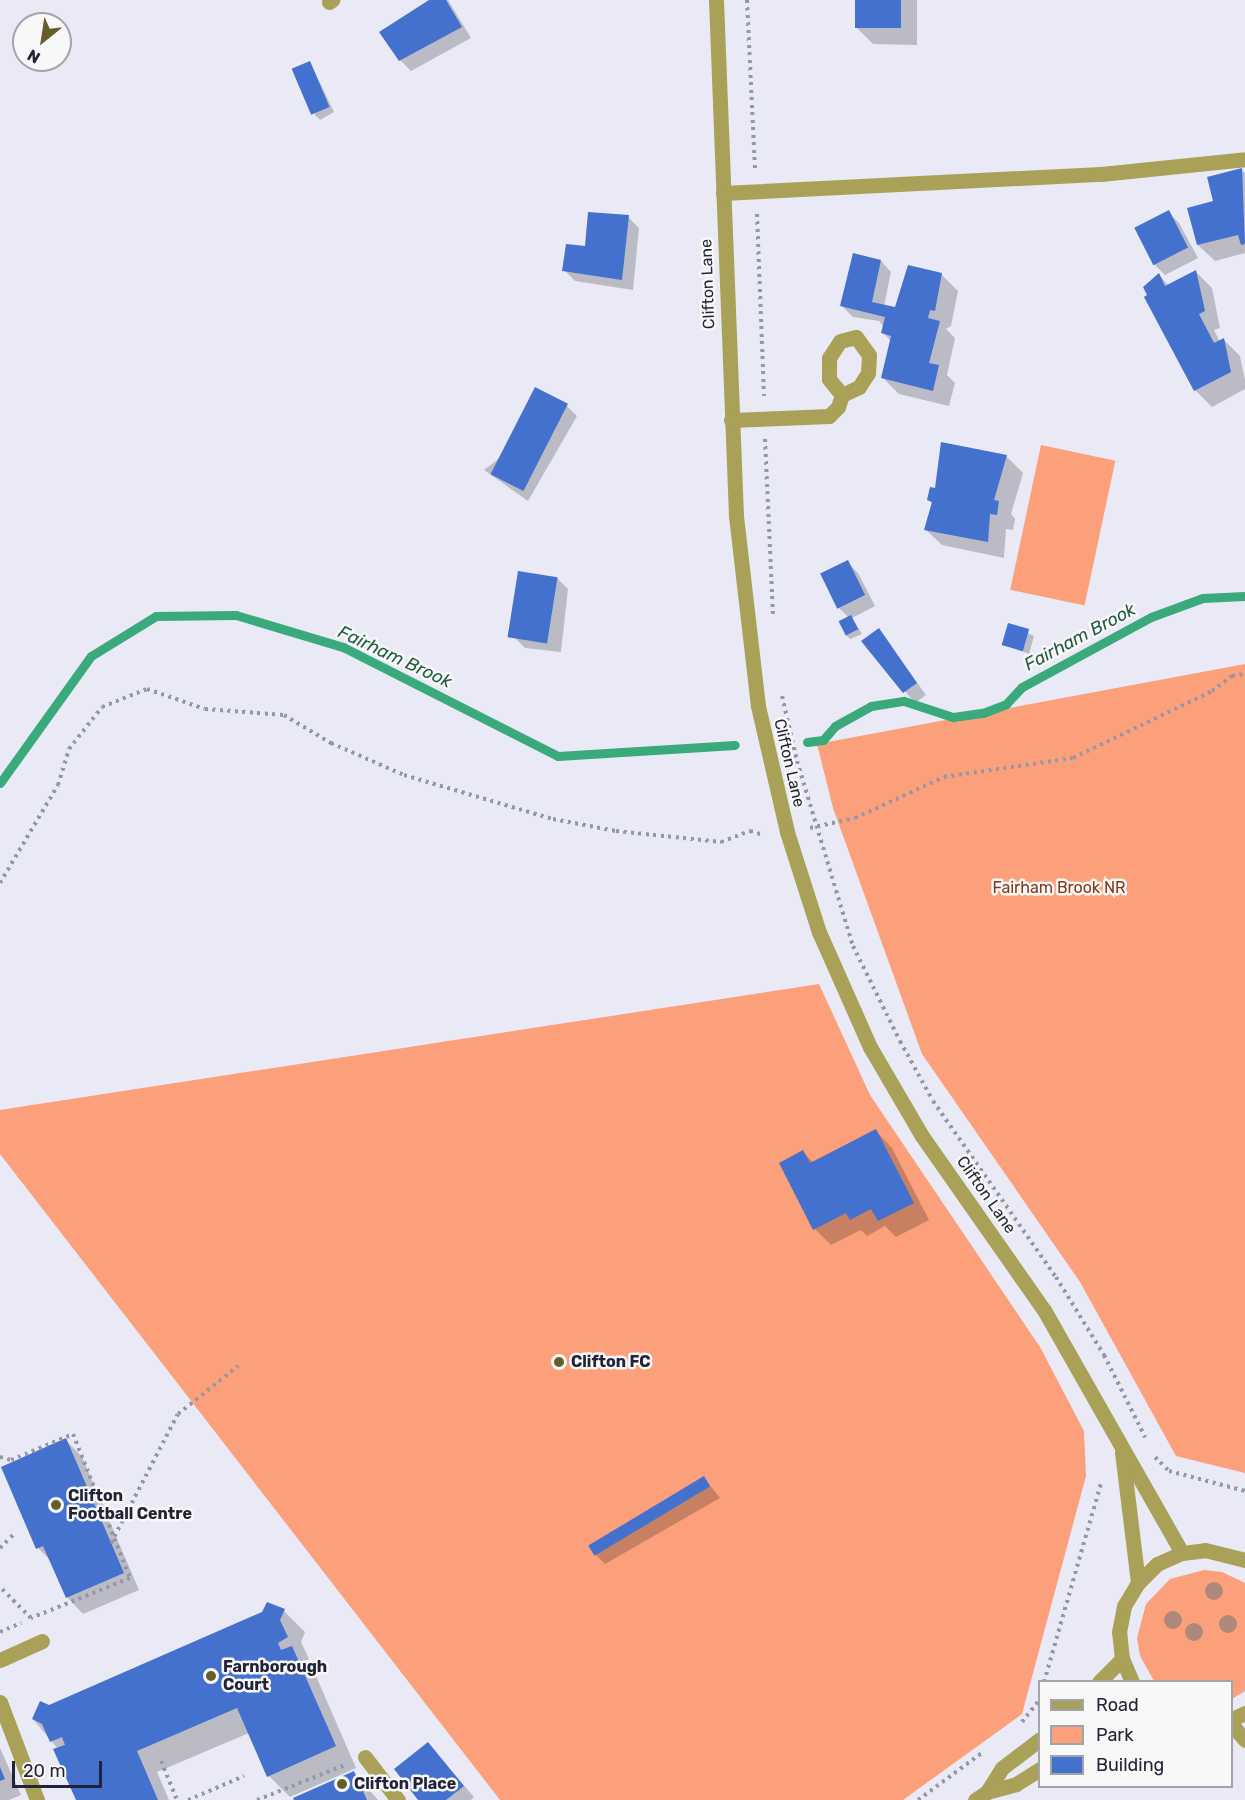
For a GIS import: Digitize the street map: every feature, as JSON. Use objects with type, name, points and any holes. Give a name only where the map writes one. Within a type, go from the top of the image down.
[{"type":"street","name":"Clifton Lane","points":[[716,0],[731,420],[749,652],[772,774],[787,832],[819,932],[870,1047],[922,1136],[1044,1310],[1182,1553]]},
{"type":"street","points":[[723,193],[1101,174],[1245,159]]},
{"type":"street","points":[[731,420],[829,416],[838,407],[842,395]]},
{"type":"street","name":"Clifton Lane","points":[[1121,1446],[1138,1583]]},
{"type":"street","points":[[1131,1680],[1122,1659],[1121,1623],[1124,1606],[1138,1583],[1157,1564],[1182,1553],[1205,1550],[1245,1560]]},
{"type":"street","points":[[0,1660],[42,1641]]},
{"type":"street","points":[[1102,1680],[1122,1659]]},
{"type":"street","points":[[0,1702],[37,1800]]},
{"type":"street","points":[[1233,1726],[1245,1740]]},
{"type":"street","points":[[981,1796],[1002,1768],[1038,1741]]},
{"type":"street","points":[[365,1757],[398,1800]]},
{"type":"street","points":[[981,1796],[1016,1784],[1038,1770]]},
{"type":"path","points":[[747,0],[773,618]]},
{"type":"path","points":[[787,832],[855,818],[944,777],[1072,758],[1212,691],[1232,676],[1245,674]]},
{"type":"path","points":[[0,883],[58,785],[69,749],[102,707],[147,689],[205,709],[284,715],[331,743],[405,775],[553,819],[616,831],[722,842],[750,831],[770,835],[767,824]]},
{"type":"path","points":[[781,694],[853,946],[900,1041],[933,1101],[1056,1277],[1104,1355],[1148,1444]]},
{"type":"path","points":[[111,1543],[178,1414],[238,1366]]},
{"type":"path","points":[[0,1457],[11,1460],[73,1434],[115,1535],[130,1578],[31,1618],[0,1587]]},
{"type":"path","points":[[1152,1454],[1169,1471],[1245,1491]]},
{"type":"path","points":[[1045,1680],[1103,1478]]},
{"type":"path","points":[[0,1548],[15,1533]]},
{"type":"path","points":[[1018,1727],[1038,1702]]},
{"type":"path","points":[[918,1800],[992,1746]]},
{"type":"path","points":[[257,1800],[365,1757]]},
{"type":"path","points":[[161,1761],[177,1800]]},
{"type":"path","points":[[188,1800],[244,1776]]},
{"type":"green space","points":[[1041,445],[1115,461],[1085,606],[1010,590]]},
{"type":"green space","name":"Fairham Brook NR","points":[[1245,664],[1245,1473],[1176,1456],[1080,1282],[922,1054],[833,808],[817,744]]},
{"type":"green space","points":[[819,984],[870,1095],[1040,1347],[1084,1431],[1086,1476],[1022,1714],[903,1800],[500,1800],[0,1154],[0,1110]]},
{"type":"green space","points":[[1204,1570],[1222,1572],[1245,1583],[1245,1691],[1233,1698],[1233,1680],[1153,1680],[1140,1656],[1137,1638],[1146,1604],[1170,1579]]},
{"type":"building","points":[[429,0],[446,0],[462,27],[399,61],[379,32]]},
{"type":"building","points":[[855,0],[901,0],[901,28],[855,28]]},
{"type":"building","points":[[310,61],[330,107],[311,115],[292,69]]},
{"type":"building","points":[[1242,168],[1245,244],[1241,245],[1238,235],[1197,245],[1187,208],[1213,201],[1207,177]]},
{"type":"building","points":[[1169,210],[1188,247],[1153,265],[1134,228]]},
{"type":"building","points":[[588,212],[629,215],[622,280],[562,271],[566,244],[585,246]]},
{"type":"building","points":[[853,253],[881,260],[872,302],[895,307],[908,265],[942,273],[935,311],[930,310],[928,318],[940,321],[929,363],[939,365],[933,391],[881,378],[891,336],[881,333],[885,317],[840,306]]},
{"type":"building","points":[[1196,270],[1205,311],[1199,314],[1214,343],[1224,338],[1231,372],[1194,391],[1144,297],[1147,295],[1143,287],[1159,273],[1165,286]]},
{"type":"building","points":[[535,387],[568,404],[523,491],[491,474]]},
{"type":"building","points":[[941,442],[1007,455],[994,500],[999,501],[997,515],[990,514],[988,542],[924,530],[932,502],[927,500],[930,487],[935,488]]},
{"type":"building","points":[[848,560],[865,595],[837,609],[820,574]]},
{"type":"building","points":[[518,571],[558,577],[547,643],[508,637]]},
{"type":"building","points":[[851,615],[858,629],[846,636],[839,621]]},
{"type":"building","points":[[1008,623],[1029,629],[1023,651],[1002,645]]},
{"type":"building","points":[[879,628],[917,683],[903,693],[861,641]]},
{"type":"building","points":[[876,1129],[914,1203],[878,1221],[871,1209],[850,1220],[846,1213],[813,1230],[779,1163],[803,1150],[810,1163]]},
{"type":"building","name":"Clifton Football Centre","points":[[66,1438],[124,1573],[66,1598],[43,1546],[36,1549],[1,1467]]},
{"type":"building","points":[[704,1476],[710,1486],[594,1556],[588,1546]]},
{"type":"building","name":"Farnborough Court","points":[[267,1602],[285,1609],[280,1620],[288,1637],[278,1643],[281,1650],[292,1646],[336,1746],[267,1777],[237,1708],[137,1751],[158,1800],[76,1800],[53,1749],[65,1745],[62,1737],[50,1742],[42,1724],[32,1719],[40,1701],[49,1705],[262,1612]]},
{"type":"building","points":[[428,1742],[464,1786],[446,1800],[418,1800],[394,1769]]},
{"type":"building","points":[[0,1767],[5,1779],[0,1781]]},
{"type":"building","name":"Clifton Place","points":[[354,1771],[367,1800],[294,1800],[293,1798]]},
{"type":"waterway","name":"Fairham Brook","points":[[807,742],[823,740],[835,726],[871,706],[904,701],[953,717],[983,713],[1006,704],[1022,687],[1151,617],[1203,598],[1245,596]]},
{"type":"waterway","name":"Fairham Brook","points":[[0,783],[91,656],[156,616],[236,615],[343,647],[558,756],[735,745]]},
{"type":"place","name":"Clifton FC","points":[[559,1362]]},
{"type":"place","name":"Clifton Football Centre","points":[[56,1505]]},
{"type":"place","name":"Farnborough Court","points":[[211,1676]]},
{"type":"place","name":"Clifton Place","points":[[342,1784]]}]
